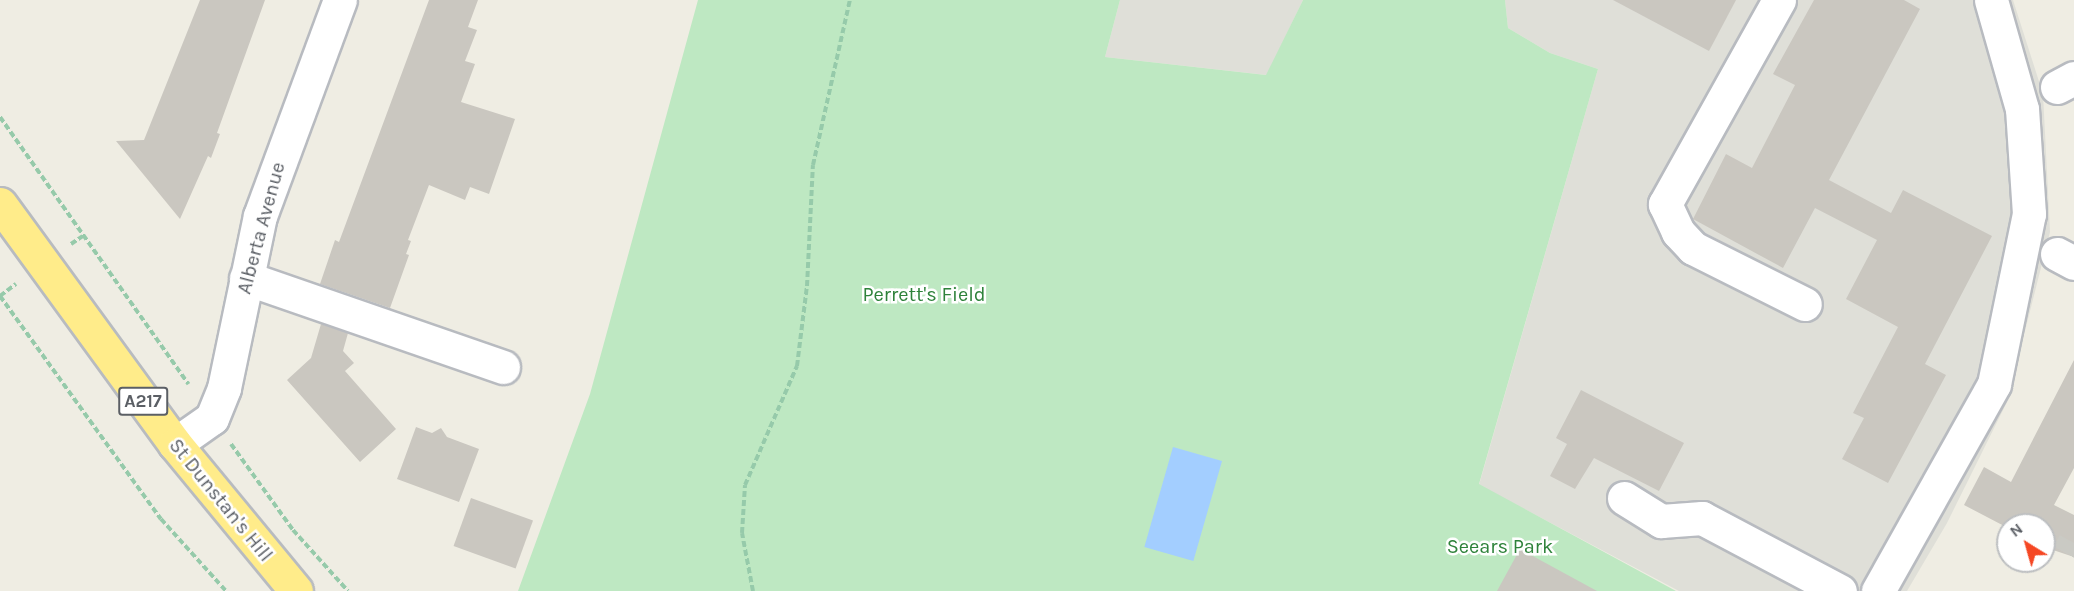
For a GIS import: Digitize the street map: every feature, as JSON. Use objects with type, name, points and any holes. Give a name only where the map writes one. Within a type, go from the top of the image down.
[{"type":"highway","name":"St Dunstan's Hill","points":[[0,204],[175,444],[296,591]]},
{"type":"street","name":"Alberta Avenue","points":[[175,444],[212,418],[224,388],[260,216],[340,0]]},
{"type":"street","points":[[1779,0],[1665,204],[1678,232],[1693,248],[1805,304]]},
{"type":"street","points":[[1878,591],[1994,384],[2030,214],[2022,110],[1991,0]]},
{"type":"street","points":[[246,278],[503,367]]},
{"type":"street","points":[[1624,498],[1661,521],[1702,518],[1840,591]]},
{"type":"path","points":[[753,591],[742,532],[745,485],[797,366],[807,286],[813,165],[850,0]]},
{"type":"path","points":[[0,117],[195,394]]},
{"type":"path","points":[[0,297],[161,519],[226,591]]},
{"type":"path","points":[[225,436],[293,530],[348,591]]},
{"type":"shaded area","points":[[1120,0],[1303,0],[1267,75],[1105,57]]},
{"type":"shaded area","points":[[1505,0],[2013,0],[2043,94],[2050,232],[2007,402],[1947,523],[1907,591],[1679,591],[1479,485],[1598,69],[1550,53],[1508,28]]},
{"type":"green space","name":"Perrett's Field","points":[[698,0],[1120,0],[1105,57],[1266,75],[1303,0],[1505,0],[1508,28],[1550,53],[1598,69],[1479,484],[1676,591],[518,591],[590,394]]},
{"type":"water","points":[[1173,447],[1222,461],[1193,561],[1144,547]]},
{"type":"building","points":[[200,0],[265,0],[217,133],[220,134],[211,158],[208,156],[180,219],[116,141],[144,140]]},
{"type":"building","points":[[429,0],[478,0],[468,27],[477,30],[465,61],[475,64],[461,102],[515,119],[489,194],[470,187],[465,200],[429,185],[408,240],[411,241],[406,254],[409,255],[390,308],[320,284],[335,240],[339,242]]},
{"type":"building","points":[[1613,0],[1736,0],[1709,51]]},
{"type":"building","points":[[1814,0],[1904,0],[1920,9],[1829,180],[1891,213],[1903,190],[1992,236],[1925,364],[1946,375],[1888,483],[1842,459],[1864,418],[1853,413],[1898,327],[1846,299],[1877,240],[1815,208],[1783,268],[1693,219],[1726,154],[1752,168],[1795,85],[1773,74]]},
{"type":"building","points":[[321,324],[348,333],[343,351],[354,363],[345,371],[396,429],[360,462],[287,380],[311,358]]},
{"type":"building","points":[[2074,360],[2074,468],[2054,505],[2074,515],[2074,557],[2056,551],[2056,513],[1996,513],[1996,522],[1964,505],[1984,467],[2011,482]]},
{"type":"building","points":[[1581,390],[1684,443],[1659,491],[1594,458],[1575,489],[1550,476],[1567,444],[1556,438]]},
{"type":"building","points":[[416,427],[432,433],[441,428],[447,437],[479,449],[459,502],[397,479]]},
{"type":"building","points":[[471,498],[533,521],[516,568],[454,546]]},
{"type":"building","points":[[1520,549],[1597,591],[1497,591]]},
{"type":"tunnel","points":[[2068,554],[2074,543]]},
{"type":"park label","name":"Seears Park","points":[[1500,546]]}]
